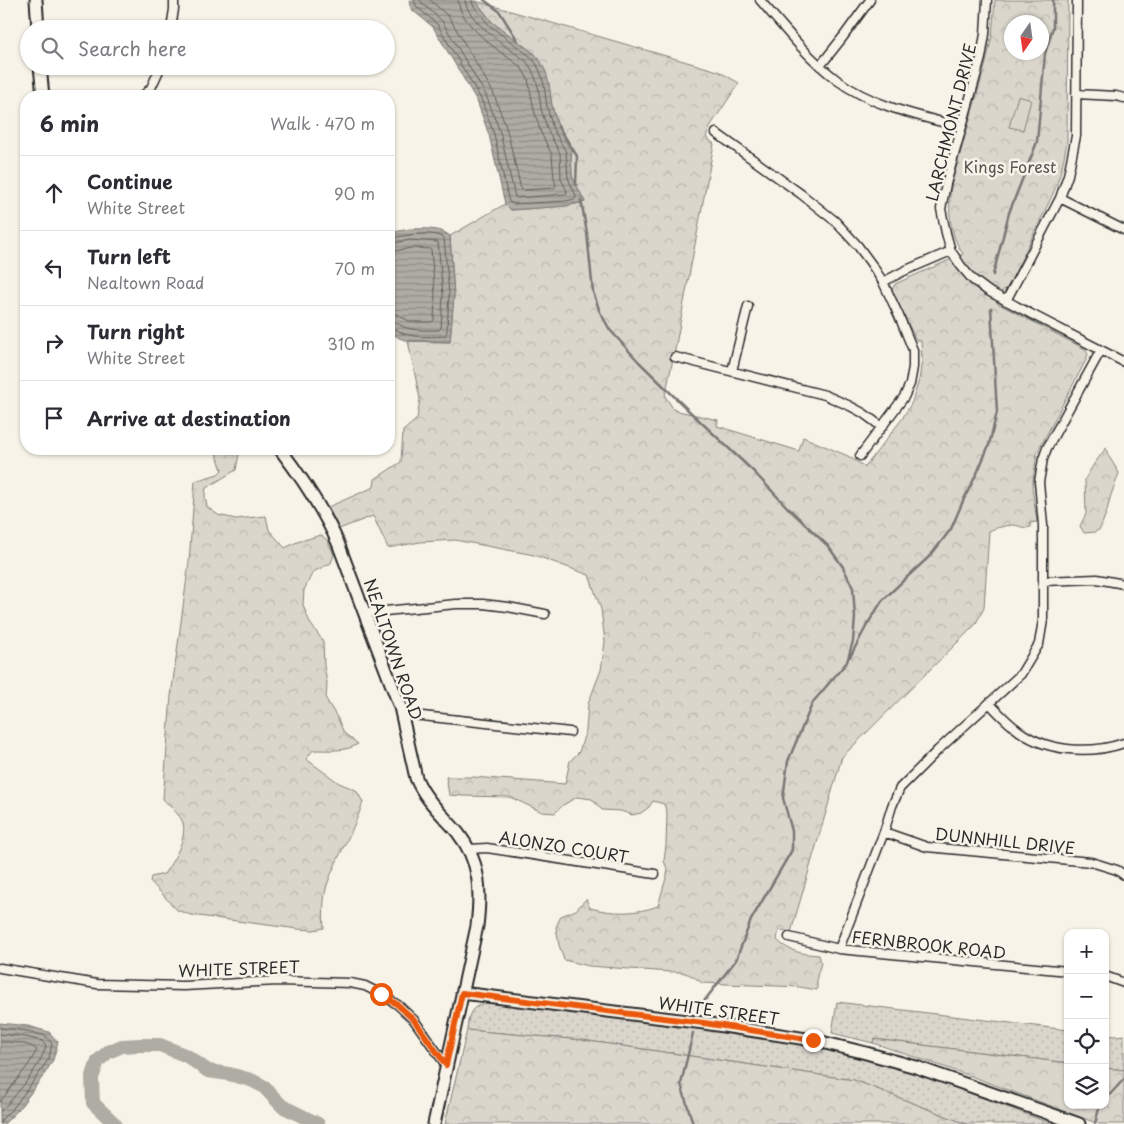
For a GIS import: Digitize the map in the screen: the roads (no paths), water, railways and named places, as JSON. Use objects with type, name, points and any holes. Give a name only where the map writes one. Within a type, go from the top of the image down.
[{"type":"street","points":[[36,0],[37,20]]},
{"type":"street","points":[[172,20],[174,0]]},
{"type":"street","points":[[760,0],[806,53],[820,66],[856,92],[880,103],[961,127]]},
{"type":"street","points":[[820,66],[870,0]]},
{"type":"street","name":"LARCHMONT DRIVE","points":[[987,0],[985,34],[981,58],[961,127],[941,209],[951,251],[972,279],[988,291],[1124,362]]},
{"type":"street","points":[[1006,301],[1060,198],[1068,175],[1076,136],[1077,0]]},
{"type":"street","points":[[41,75],[42,90]]},
{"type":"street","points":[[149,90],[157,75]]},
{"type":"street","points":[[1076,94],[1124,98]]},
{"type":"street","points":[[716,133],[801,194],[835,222],[858,246],[883,282],[913,350],[913,367],[910,384],[904,397],[860,456]]},
{"type":"street","points":[[1060,198],[1124,230]]},
{"type":"street","points":[[883,282],[904,270],[951,251]]},
{"type":"street","points":[[732,371],[748,306]]},
{"type":"street","points":[[839,949],[900,788],[938,750],[1021,674],[1039,644],[1043,620],[1043,525],[1039,482],[1043,459],[1047,448],[1100,350]]},
{"type":"street","points":[[675,357],[826,395],[863,413],[882,427]]},
{"type":"street","name":"NEALTOWN ROAD","points":[[284,455],[316,500],[328,521],[347,564],[402,716],[416,778],[420,787],[469,849],[478,874],[477,926],[434,1124]]},
{"type":"street","points":[[1043,581],[1097,579],[1124,584]]},
{"type":"street","points":[[365,613],[456,604],[483,604],[544,614]]},
{"type":"street","points":[[990,703],[1014,728],[1030,739],[1049,745],[1069,750],[1098,749],[1124,743]]},
{"type":"street","points":[[402,716],[413,715],[570,732]]},
{"type":"street","name":"DUNNHILL DRIVE","points":[[884,832],[927,847],[1091,862],[1117,870],[1124,875]]},
{"type":"street","name":"ALONZO COURT","points":[[469,849],[487,848],[655,874]]},
{"type":"street","name":"FERNBROOK ROAD","points":[[789,937],[839,949],[1064,971]]},
{"type":"street","name":"WHITE STREET","points":[[0,968],[97,984],[184,986],[278,981],[350,983],[365,986],[398,1005],[414,1020],[446,1065]]},
{"type":"street","points":[[1109,977],[1123,980]]},
{"type":"street","name":"WHITE STREET","points":[[462,993],[704,1023],[813,1040],[916,1067],[1080,1124]]},
{"type":"water","points":[[409,0],[476,1],[492,22],[535,54],[546,72],[558,127],[571,150],[572,176],[585,202],[566,206],[511,210],[505,204],[489,135],[477,101],[433,27],[411,9]]},
{"type":"water","points":[[425,229],[441,231],[450,236],[454,295],[450,342],[408,341],[395,335],[395,232]]},
{"type":"water","points":[[0,1023],[28,1026],[49,1032],[58,1042],[53,1060],[44,1075],[18,1110],[4,1124],[0,1124]]},
{"type":"waterway","points":[[484,0],[499,11],[518,41]]},
{"type":"waterway","points":[[993,275],[1009,213],[1037,142],[1045,54],[1053,27],[1053,0]]},
{"type":"waterway","points":[[558,126],[577,156],[576,185]]},
{"type":"waterway","points":[[581,200],[587,233],[593,292],[600,312],[610,330],[639,362],[828,546],[843,567],[853,588],[855,617],[853,641],[847,662]]},
{"type":"waterway","points":[[850,657],[882,601],[931,555],[951,529],[989,445],[997,412],[991,308]]},
{"type":"waterway","points":[[698,1009],[736,960],[751,920],[792,850],[792,831],[783,798],[788,761],[813,702],[847,662]]},
{"type":"waterway","points":[[693,1033],[681,1084],[693,1124]]},
{"type":"waterway","points":[[115,1124],[93,1103],[92,1078],[98,1061],[108,1052],[122,1046],[140,1045],[160,1045],[187,1056],[208,1071],[251,1080],[263,1086],[282,1106],[318,1124]]},
{"type":"waterway","points":[[1109,1096],[1124,1079]]},
{"type":"waterway","points":[[1095,1123],[1099,1109]]},
{"type":"park label","name":"Kings Forest","points":[[1010,166]]}]
